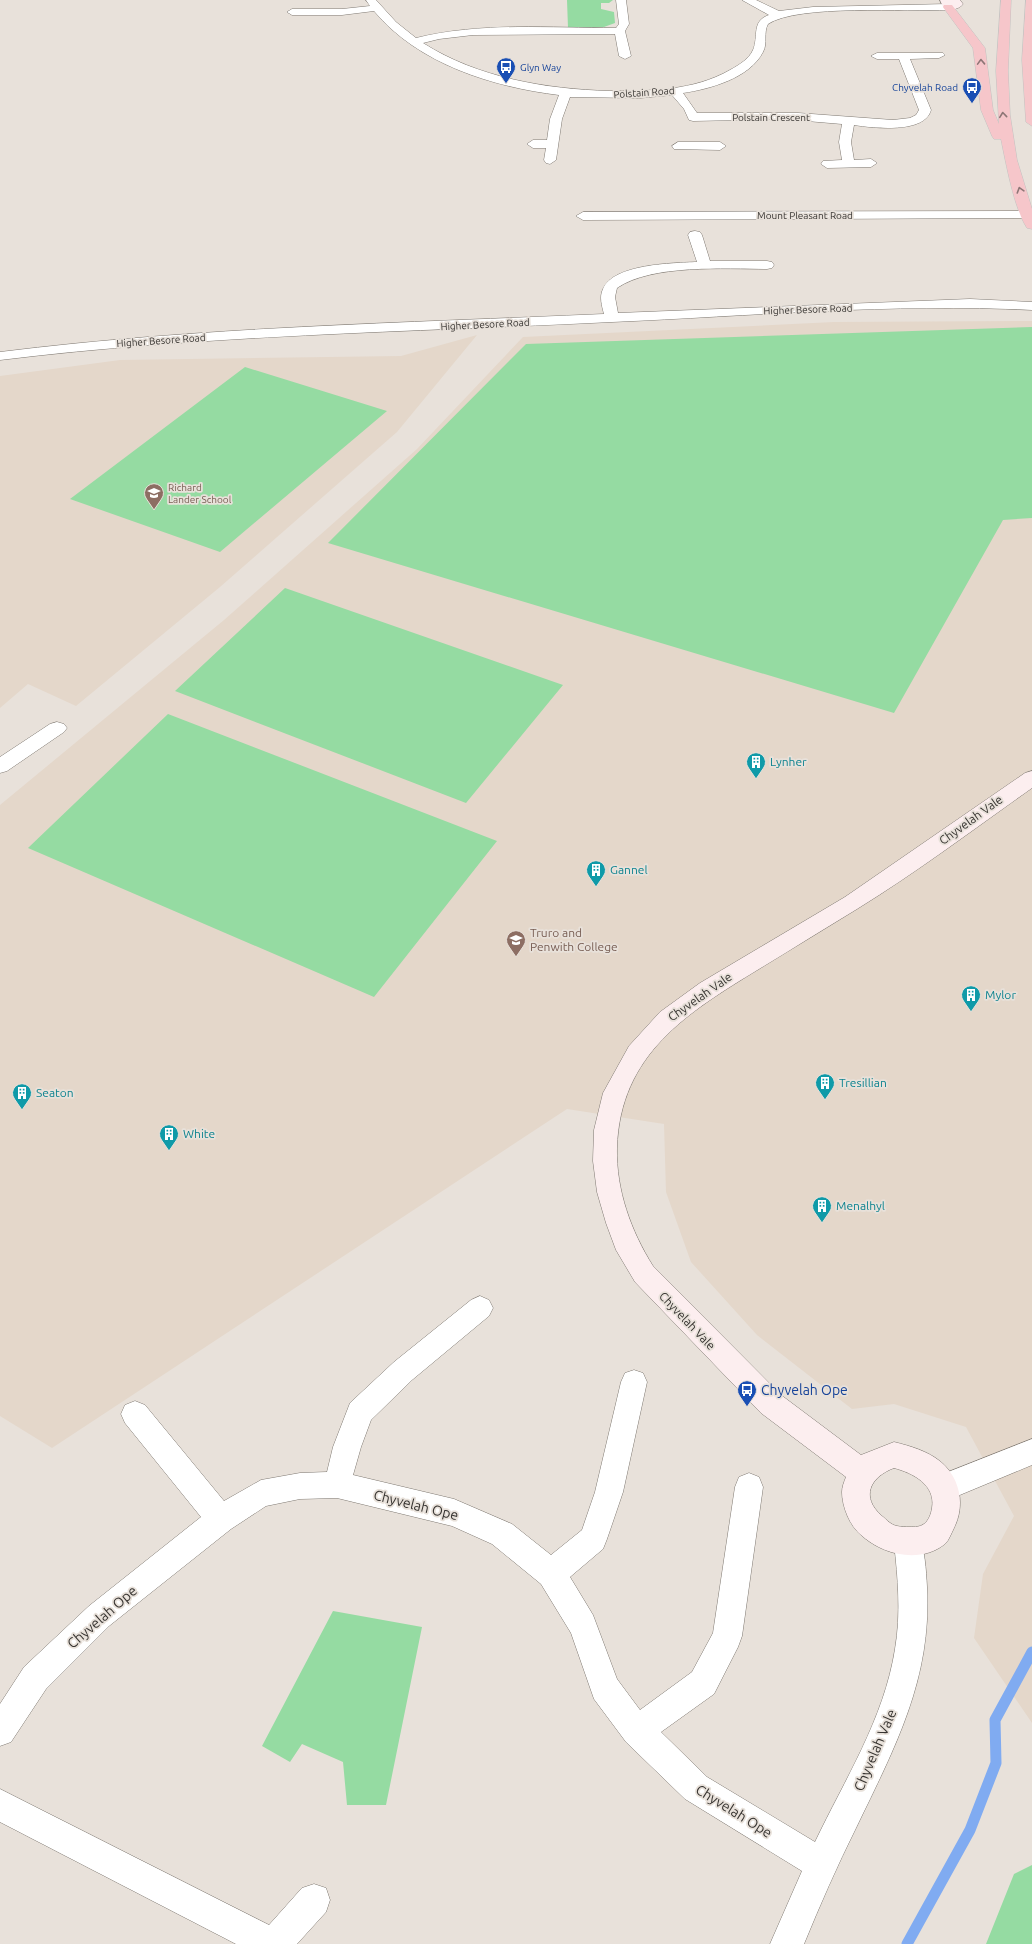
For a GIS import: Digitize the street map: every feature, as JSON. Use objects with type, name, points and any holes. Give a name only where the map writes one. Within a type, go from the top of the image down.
[{"type":"highway","points":[[1006,0],[1001,53],[1002,109],[1009,154],[1030,220]]},
{"type":"highway","points":[[1031,0],[1028,60],[1032,122]]},
{"type":"highway","points":[[952,2],[979,48],[987,110],[995,132],[1009,154]]},
{"type":"street","points":[[747,0],[779,14]]},
{"type":"street","name":"Polstain Road","points":[[292,12],[342,12],[373,4],[406,37],[450,60],[479,72],[530,87],[566,93],[640,94],[674,91],[716,80],[741,68],[756,55],[760,45],[760,28],[764,22],[779,14],[818,10],[952,2]]},
{"type":"street","points":[[609,6],[622,3],[624,24],[620,31],[625,56]]},
{"type":"street","points":[[415,42],[439,36],[473,32],[620,31]]},
{"type":"street","points":[[877,56],[939,55]]},
{"type":"street","name":"Polstain Crescent","points":[[693,117],[811,117],[893,124],[915,121],[925,115],[925,110],[903,56]]},
{"type":"street","points":[[674,91],[689,108],[693,117],[699,146]]},
{"type":"street","points":[[550,160],[557,112],[566,93]]},
{"type":"street","points":[[849,120],[844,148],[850,164]]},
{"type":"street","points":[[533,144],[552,144]]},
{"type":"street","points":[[678,146],[720,146]]},
{"type":"street","points":[[828,164],[871,164]]},
{"type":"street","name":"Mount Pleasant Road","points":[[583,216],[1030,220]]},
{"type":"street","points":[[695,235],[705,266]]},
{"type":"street","points":[[612,318],[609,305],[609,292],[611,286],[624,276],[645,270],[705,266],[767,265]]},
{"type":"street","name":"Higher Besore Road","points":[[970,303],[1032,296]]},
{"type":"street","name":"Higher Besore Road","points":[[0,356],[88,345],[192,338],[815,308],[970,303],[1032,306]]},
{"type":"street","points":[[0,766],[57,728]]},
{"type":"street","name":"Chyvelah Vale","points":[[861,1472],[772,1404],[740,1374],[644,1274],[629,1250],[618,1223],[609,1192],[605,1161],[606,1130],[615,1093],[637,1052],[668,1018],[708,989],[852,902],[950,836],[1032,778]]},
{"type":"street","points":[[337,1485],[347,1447],[360,1412],[403,1371],[480,1308]]},
{"type":"street","points":[[552,1574],[593,1539],[608,1492],[634,1382]]},
{"type":"street","points":[[135,1414],[220,1519]]},
{"type":"street","points":[[943,1488],[1032,1452]]},
{"type":"street","points":[[894,1455],[910,1458],[925,1466],[937,1477],[943,1488],[947,1506],[944,1521],[936,1532],[930,1536],[923,1540],[908,1543],[892,1540],[877,1532],[865,1520],[858,1506],[856,1490],[861,1472],[868,1465],[880,1458],[894,1455]]},
{"type":"street","name":"Chyvelah Ope","points":[[0,1731],[35,1678],[99,1616],[220,1519],[261,1494],[300,1486],[337,1485],[454,1513],[502,1534],[552,1574],[583,1625],[605,1688],[637,1732],[696,1788],[821,1864]]},
{"type":"street","points":[[637,1732],[703,1683],[727,1636],[749,1486]]},
{"type":"street","name":"Chyvelah Vale","points":[[787,1944],[821,1864],[880,1744],[902,1681],[910,1650],[913,1622],[913,1580],[908,1543]]},
{"type":"street","points":[[0,1805],[271,1944]]},
{"type":"street","points":[[275,1944],[314,1900]]},
{"type":"shaded area","name":"Truro and Penwith College","points":[[1032,321],[1032,1723],[974,1638],[983,1574],[1014,1516],[966,1427],[894,1404],[852,1409],[757,1335],[691,1262],[666,1192],[664,1124],[567,1109],[52,1448],[0,1416],[0,805],[224,620],[417,449],[523,337],[834,322]]},
{"type":"shaded area","name":"Richard Lander School","points":[[477,335],[397,432],[220,587],[76,706],[28,684],[0,708],[0,376],[120,360],[401,356]]},
{"type":"green space","points":[[567,0],[613,0],[609,3],[601,3],[601,9],[614,12],[615,23],[604,27],[568,28]]},
{"type":"green space","points":[[1032,327],[1032,518],[1003,520],[894,713],[328,543],[526,344]]},
{"type":"green space","points":[[245,367],[387,411],[220,552],[70,499]]},
{"type":"green space","points":[[285,588],[563,685],[466,803],[175,691]]},
{"type":"green space","points":[[168,714],[497,841],[374,997],[28,848]]},
{"type":"green space","points":[[333,1611],[422,1627],[386,1805],[347,1805],[343,1762],[302,1744],[290,1762],[262,1746]]},
{"type":"green space","points":[[1032,1865],[1032,1944],[986,1944],[1014,1874]]},
{"type":"waterway","points":[[907,1944],[970,1830],[996,1763],[995,1720],[1032,1652]]},
{"type":"place","name":"Glyn Way","points":[[506,84]]},
{"type":"place","name":"Chyvelah Road","points":[[972,104]]},
{"type":"place","name":"Richard Lander School","points":[[154,510]]},
{"type":"place","name":"Lynher","points":[[756,779]]},
{"type":"place","name":"Gannel","points":[[596,887]]},
{"type":"place","name":"Truro and Penwith College","points":[[516,957]]},
{"type":"place","name":"Mylor","points":[[971,1012]]},
{"type":"place","name":"Tresillian","points":[[825,1100]]},
{"type":"place","name":"Seaton","points":[[22,1110]]},
{"type":"place","name":"White","points":[[169,1151]]},
{"type":"place","name":"Menalhyl","points":[[822,1223]]},
{"type":"place","name":"Chyvelah Ope","points":[[747,1407]]}]
